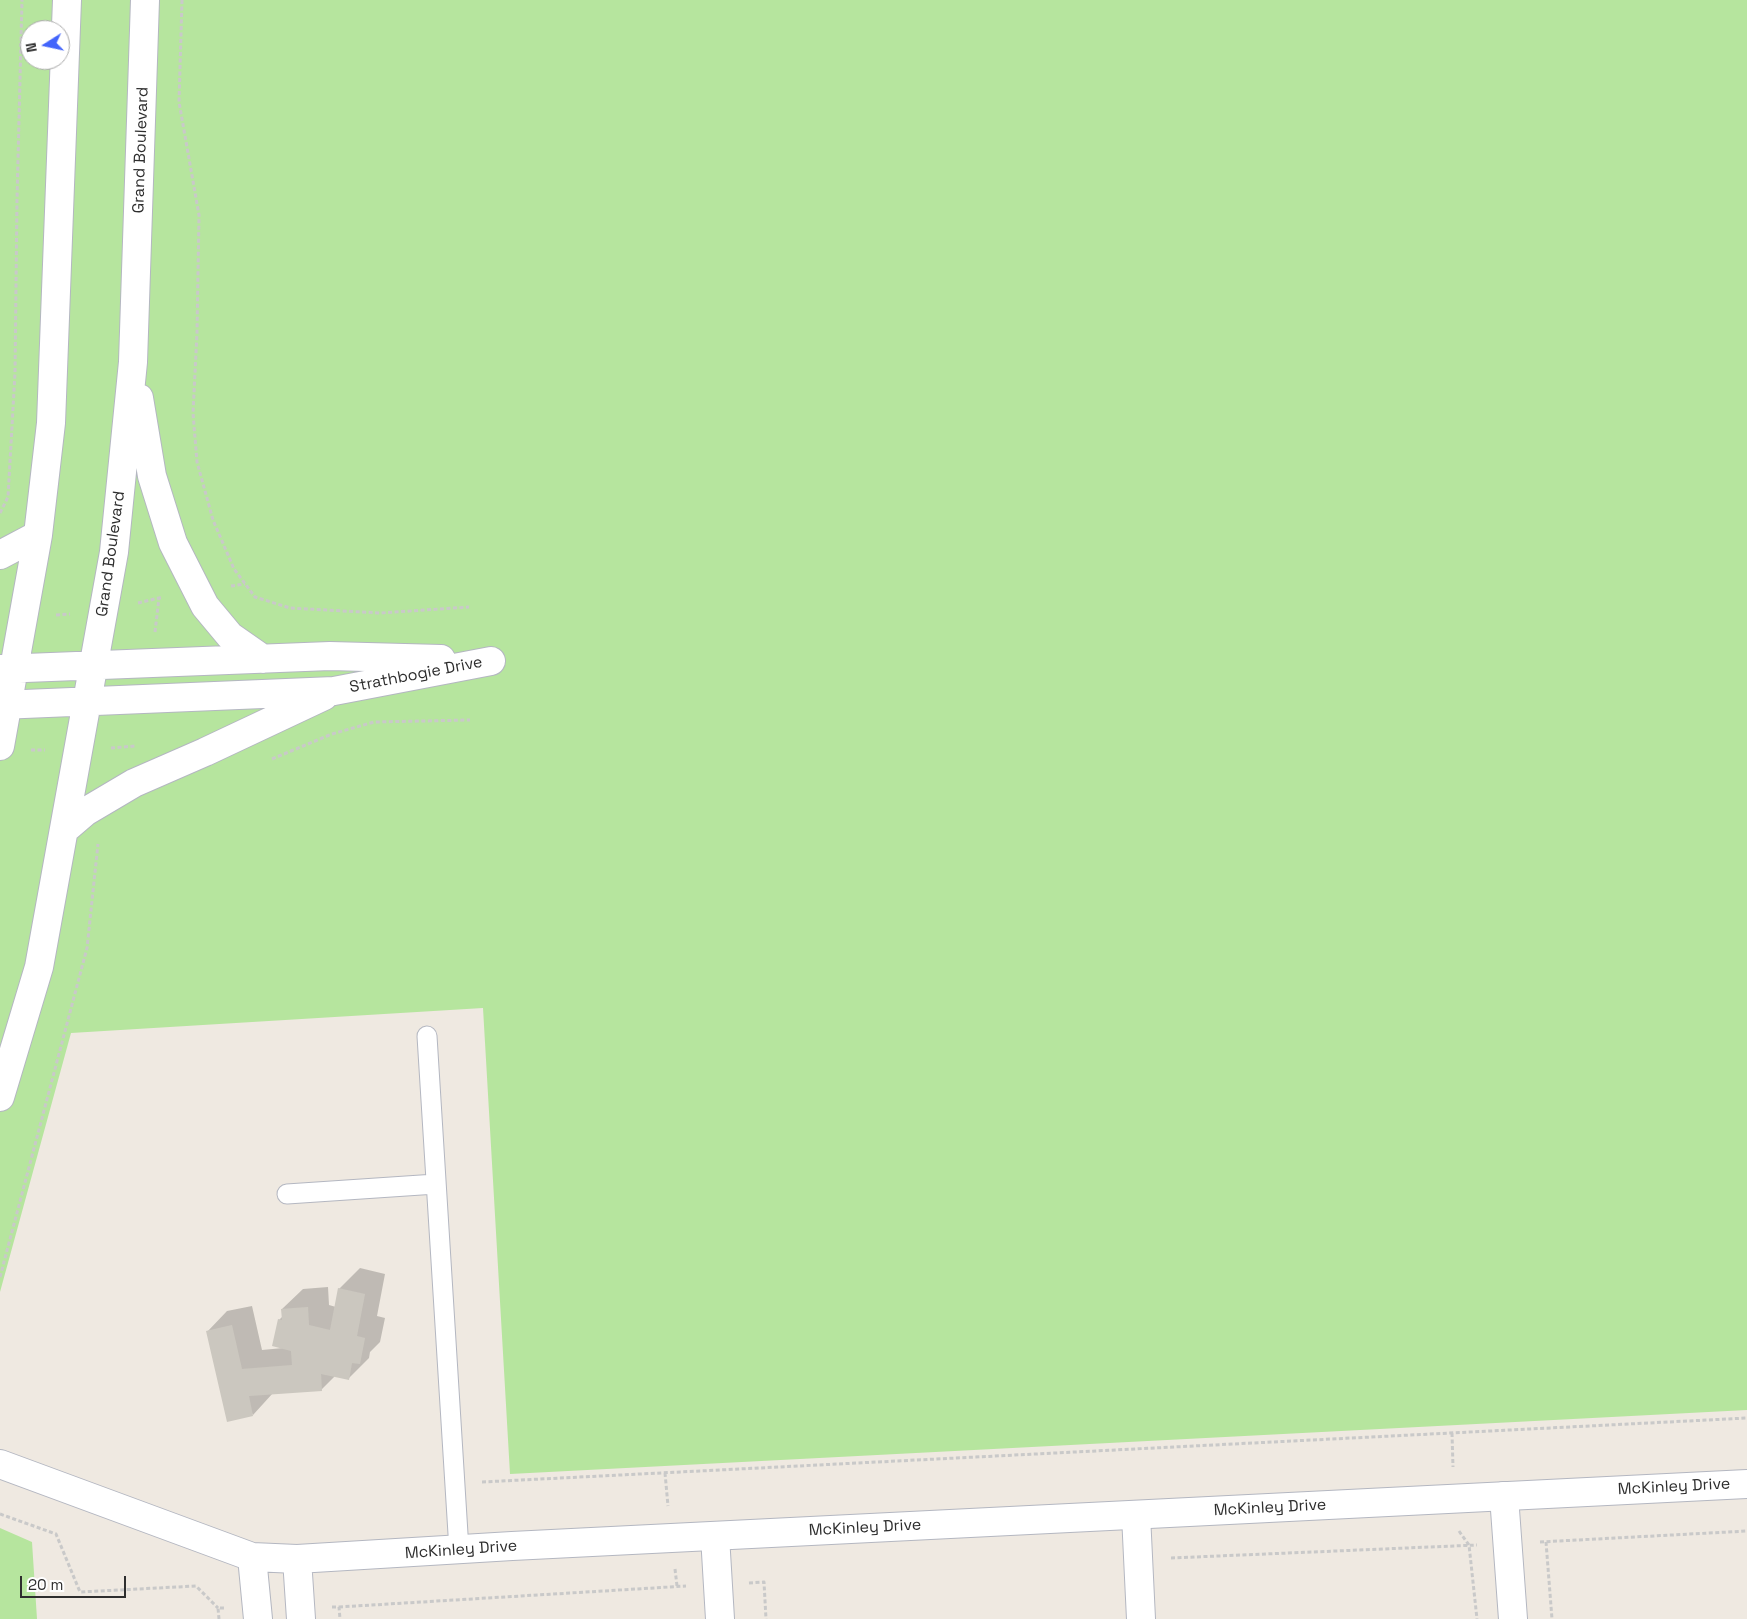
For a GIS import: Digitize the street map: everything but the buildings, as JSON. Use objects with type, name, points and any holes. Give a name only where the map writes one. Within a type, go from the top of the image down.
[{"type":"street","points":[[0,746],[7,669],[38,535],[51,423],[67,0]]},
{"type":"street","name":"Grand Boulevard","points":[[0,1097],[39,967],[114,552],[133,362],[146,0]]},
{"type":"street","points":[[133,362],[152,476],[173,543],[205,606],[230,636],[263,659]]},
{"type":"street","points":[[0,555],[38,535]]},
{"type":"street","name":"Strathbogie Drive","points":[[4,704],[334,691],[492,661],[330,656],[7,669]]},
{"type":"street","points":[[64,830],[85,812],[134,783],[205,752],[334,691]]},
{"type":"street","name":"McKinley Drive","points":[[0,1464],[252,1557],[297,1560],[715,1536],[1747,1484]]},
{"type":"street","points":[[1504,1496],[1514,1619]]},
{"type":"street","points":[[1136,1515],[1141,1619]]},
{"type":"street","points":[[715,1536],[720,1619]]},
{"type":"street","points":[[252,1557],[258,1619]]},
{"type":"street","points":[[297,1560],[301,1619]]},
{"type":"lane","points":[[426,1036],[459,1550]]},
{"type":"lane","points":[[287,1194],[436,1184]]},
{"type":"path","points":[[0,513],[8,497],[15,373],[22,0]]},
{"type":"path","points":[[182,0],[179,102],[199,215],[197,333],[193,413],[196,462],[213,520],[234,569],[255,597],[290,608],[380,613],[469,607]]},
{"type":"path","points":[[270,760],[332,734],[374,722],[470,720]]},
{"type":"path","points":[[0,1276],[87,948],[98,844],[103,837]]},
{"type":"path","points":[[455,1484],[1747,1418]]},
{"type":"path","points":[[0,1514],[56,1534],[80,1592],[196,1586],[218,1608]]},
{"type":"path","points":[[1138,1560],[1507,1544],[1747,1531]]},
{"type":"path","points":[[1546,1542],[1552,1619]]},
{"type":"path","points":[[339,1607],[688,1586],[689,1594]]},
{"type":"green space","points":[[0,0],[1747,0],[1747,1410],[510,1474],[483,1008],[71,1033],[0,1292]]},
{"type":"green space","points":[[0,1528],[32,1542],[37,1619],[0,1619]]}]
